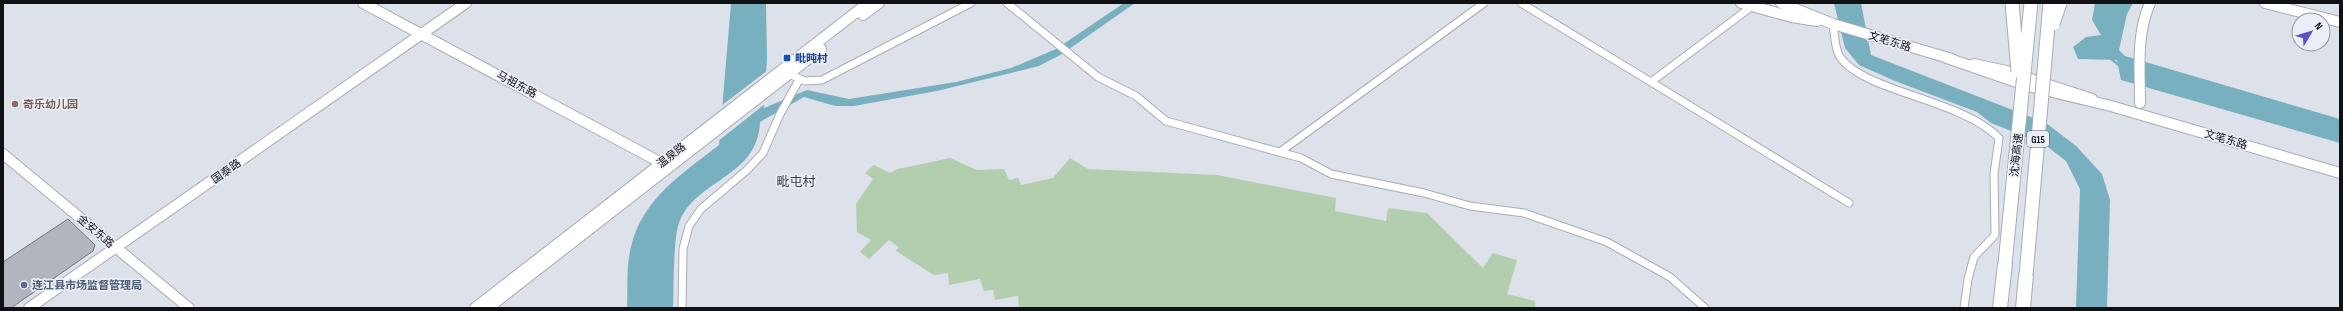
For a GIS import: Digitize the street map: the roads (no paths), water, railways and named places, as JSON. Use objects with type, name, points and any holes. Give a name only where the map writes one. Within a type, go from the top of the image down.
[{"type":"highway","points":[[2012,3],[2021,100]]},
{"type":"highway","name":"沈海高速","points":[[2000,308],[2031,3]]},
{"type":"highway","name":"沈海高速","points":[[2023,308],[2050,3]]},
{"type":"highway","points":[[2041,99],[2053,23],[2060,3]]},
{"type":"main road","name":"马祖东路","points":[[363,3],[665,165]]},
{"type":"main road","name":"国泰路","points":[[29,308],[466,3]]},
{"type":"main road","name":"温泉路","points":[[488,308],[665,165],[773,82],[868,3]]},
{"type":"main road","name":"温泉路","points":[[773,82],[789,74],[879,3]]},
{"type":"main road","name":"文笔东路","points":[[1741,3],[1751,7],[1792,17],[1833,24]]},
{"type":"main road","name":"文笔东路","points":[[1781,3],[1833,24],[1947,58],[2020,84],[2076,100],[2111,106],[2340,172]]},
{"type":"main road","points":[[2140,104],[2143,20],[2150,3]]},
{"type":"main road","points":[[2266,3],[2340,22]]},
{"type":"main road","name":"金安东路","points":[[3,154],[189,308]]},
{"type":"main road","name":"温泉路","points":[[475,308],[665,165]]},
{"type":"street","points":[[789,74],[799,80],[814,83],[822,80],[971,3]]},
{"type":"street","points":[[1007,3],[1098,77],[1136,96],[1166,121],[1301,158],[1330,174],[1424,193],[1470,206],[1524,213],[1607,242],[1670,277],[1705,308]]},
{"type":"street","points":[[1280,152],[1484,3]]},
{"type":"street","points":[[1520,3],[1849,203]]},
{"type":"street","points":[[1651,82],[1751,7]]},
{"type":"street","points":[[1833,24],[1839,55],[1846,65],[1885,85],[1970,117],[1994,131],[1998,138],[1995,152],[1994,173],[1995,235],[1992,243],[1977,253],[1969,273],[1964,308]]},
{"type":"street","points":[[682,308],[683,249],[689,226],[701,209],[759,158],[789,96],[799,80]]},
{"type":"water","points":[[731,3],[766,3],[767,58],[764,108],[807,90],[849,99],[956,82],[1011,68],[1056,49],[1124,3],[1135,3],[1062,54],[1039,66],[937,91],[854,106],[835,106],[804,97],[760,122],[757,141],[749,155],[738,167],[698,197],[687,208],[679,223],[675,252],[673,308],[627,308],[629,254],[636,230],[644,215],[666,188],[719,145]]},
{"type":"water","points":[[1834,3],[1861,3],[1871,55],[2046,123],[2076,146],[2102,174],[2110,200],[2107,308],[2076,308],[2080,189],[2066,161],[2044,144],[1991,123],[1977,112],[1895,81],[1859,65],[1845,48]]},
{"type":"water","points":[[2095,3],[2133,3],[2127,14],[2119,50],[2125,56],[2340,119],[2340,143],[2121,80],[2117,60],[2078,59],[2073,47],[2086,37],[2101,35],[2092,20]]},
{"type":"waterway","points":[[2110,58],[2120,66]]},
{"type":"place","name":"毗旽村","points":[[787,58]]},
{"type":"place","name":"奇乐幼儿园","points":[[15,104]]},
{"type":"place","name":"连江县市场监督管理局","points":[[24,285]]},
{"type":"district","name":"毗屯村","points":[[796,181]]}]
